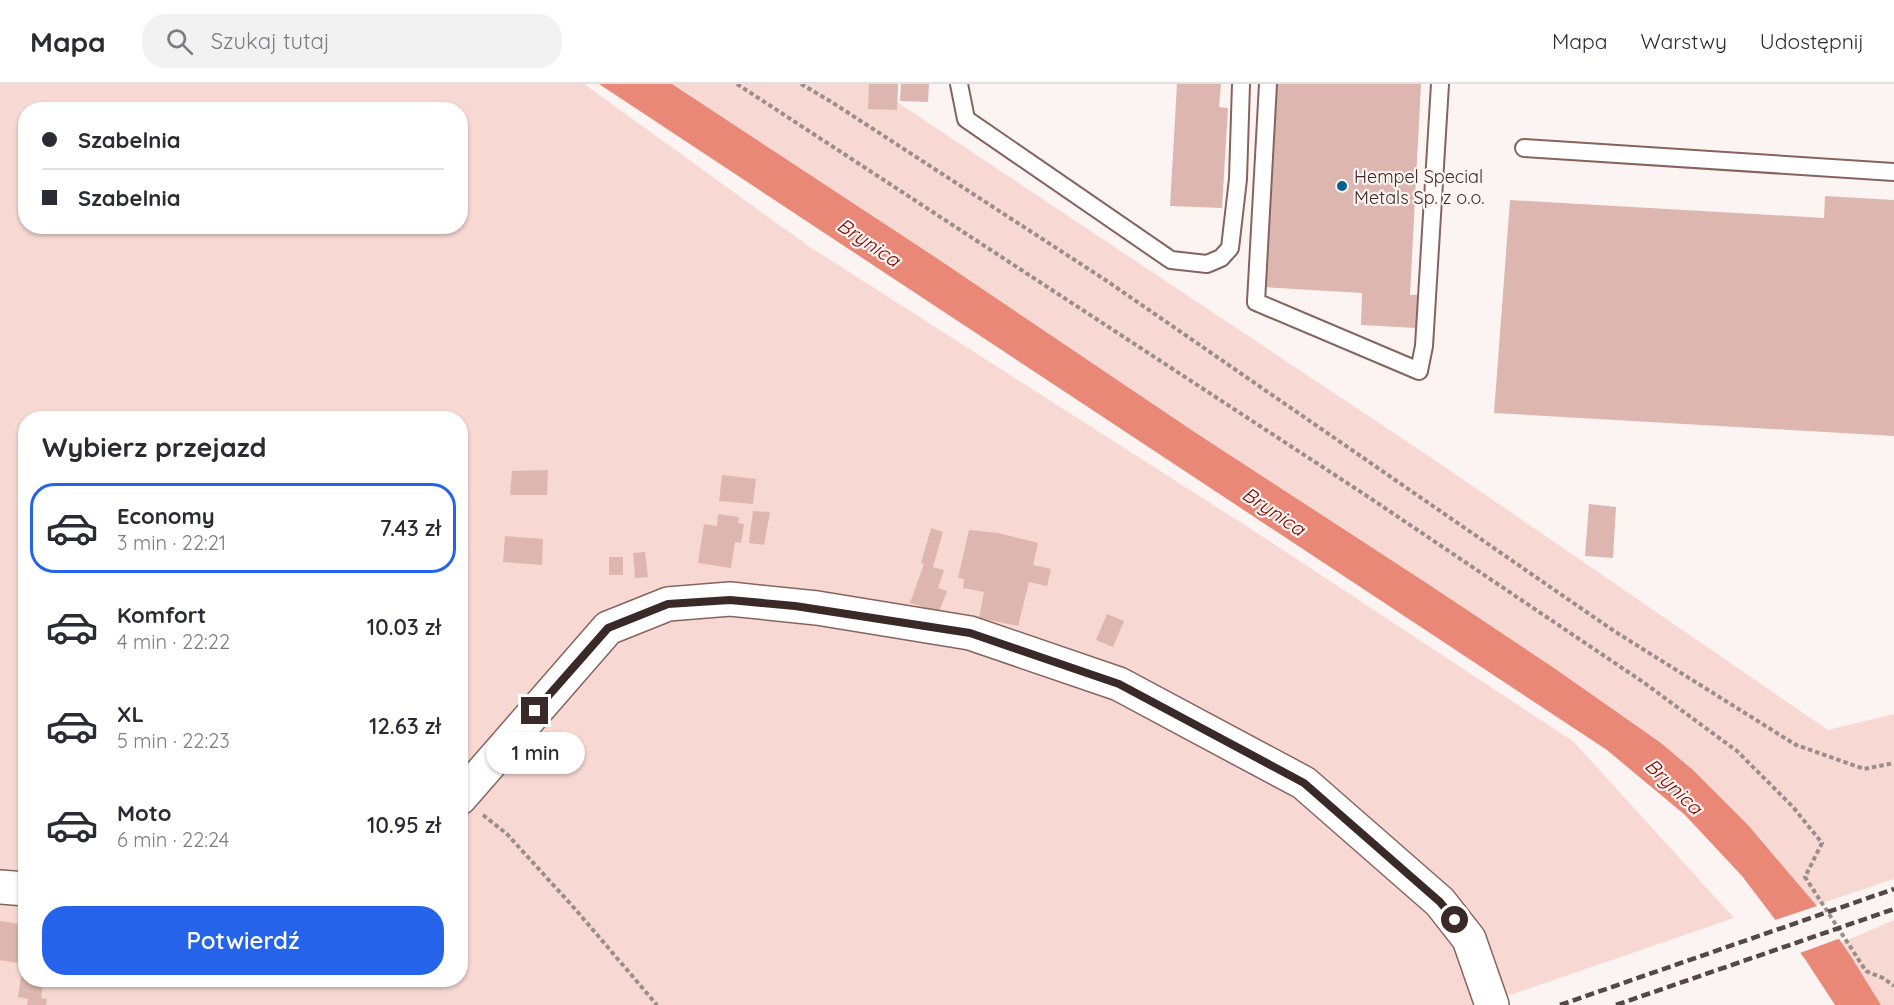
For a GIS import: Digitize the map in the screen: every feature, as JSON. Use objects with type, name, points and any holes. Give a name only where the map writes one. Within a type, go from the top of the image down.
[{"type":"street","points":[[468,790],[608,628],[668,604],[730,600],[784,604],[970,633],[1119,684],[1304,783],[1440,902],[1469,939],[1492,1005]]},
{"type":"street","points":[[0,888],[18,889]]},
{"type":"lane","points":[[959,84],[966,118],[1172,260],[1207,264],[1221,258],[1230,248],[1238,179],[1241,84]]},
{"type":"lane","points":[[1268,84],[1256,302],[1419,371],[1424,346],[1440,84]]},
{"type":"lane","points":[[1524,148],[1894,172]]},
{"type":"path","points":[[737,84],[1486,575],[1643,682],[1737,751],[1793,807],[1822,843],[1805,877],[1866,971],[1883,978],[1894,986]]},
{"type":"path","points":[[801,84],[1107,281],[1614,631],[1796,745],[1864,769],[1894,763]]},
{"type":"path","points":[[468,803],[507,834],[657,1005]]},
{"type":"shaded area","points":[[0,84],[584,84],[807,245],[1254,531],[1574,742],[1734,918],[1481,1005],[0,1005]]},
{"type":"shaded area","points":[[672,84],[890,84],[897,102],[1439,463],[1828,730],[1894,714],[1894,879],[1816,905],[1748,825],[1693,770],[1661,743],[1428,584],[1196,433],[932,255]]},
{"type":"shaded area","points":[[1894,920],[1894,1005],[1881,1005],[1841,943]]},
{"type":"water","name":"Brynica","points":[[599,84],[672,84],[932,255],[1196,433],[1428,584],[1661,743],[1693,770],[1748,825],[1816,905],[1881,1005],[1835,1005],[1805,959],[1742,876],[1685,815],[1607,750]]},
{"type":"pier","points":[[1820,905],[1841,938],[1797,954],[1772,921]]},
{"type":"building","points":[[869,84],[898,84],[897,110],[868,109]]},
{"type":"building","points":[[901,84],[929,84],[928,102],[900,101]]},
{"type":"building","points":[[1177,84],[1221,84],[1219,107],[1228,108],[1222,208],[1170,206]]},
{"type":"building","name":"Hempel Special Metals Sp. z o.o.","points":[[1275,84],[1421,84],[1410,295],[1418,295],[1416,328],[1361,325],[1362,293],[1263,287]]},
{"type":"building","points":[[1825,196],[1894,200],[1894,436],[1494,413],[1510,200],[1824,218]]},
{"type":"building","points":[[548,470],[547,495],[510,495],[512,471]]},
{"type":"building","points":[[722,475],[756,479],[753,504],[719,501]]},
{"type":"building","points":[[1589,504],[1616,507],[1613,558],[1585,556]]},
{"type":"building","points":[[753,511],[770,512],[764,545],[749,543]]},
{"type":"building","points":[[718,514],[739,517],[738,523],[744,524],[741,543],[735,542],[731,568],[698,563],[704,524],[717,526]]},
{"type":"building","points":[[931,528],[943,532],[933,567],[944,570],[938,588],[947,591],[939,612],[910,603],[924,564],[921,563]]},
{"type":"building","points":[[969,530],[998,533],[1038,543],[1033,565],[1051,569],[1047,586],[1029,582],[1018,626],[979,618],[984,592],[963,588],[964,579],[958,578]]},
{"type":"building","points":[[505,536],[543,539],[542,565],[503,562]]},
{"type":"building","points":[[645,552],[648,577],[635,578],[633,553]]},
{"type":"building","points":[[609,557],[623,557],[623,575],[609,575]]},
{"type":"building","points":[[1107,614],[1124,621],[1113,647],[1096,640]]},
{"type":"building","points":[[0,921],[18,924],[18,963],[0,960]]},
{"type":"building","points":[[20,987],[43,987],[41,998],[47,999],[46,1005],[27,1005],[28,999],[18,997]]},
{"type":"railway","points":[[1560,1005],[1894,889]]},
{"type":"railway","points":[[1616,1005],[1894,909]]},
{"type":"place","name":"Hempel Special Metals Sp. z o.o.","points":[[1342,186]]},
{"type":"route","points":[[535,711],[608,628],[668,604],[730,600],[817,608],[970,633],[1119,684],[1304,783],[1440,902],[1455,920]]}]
